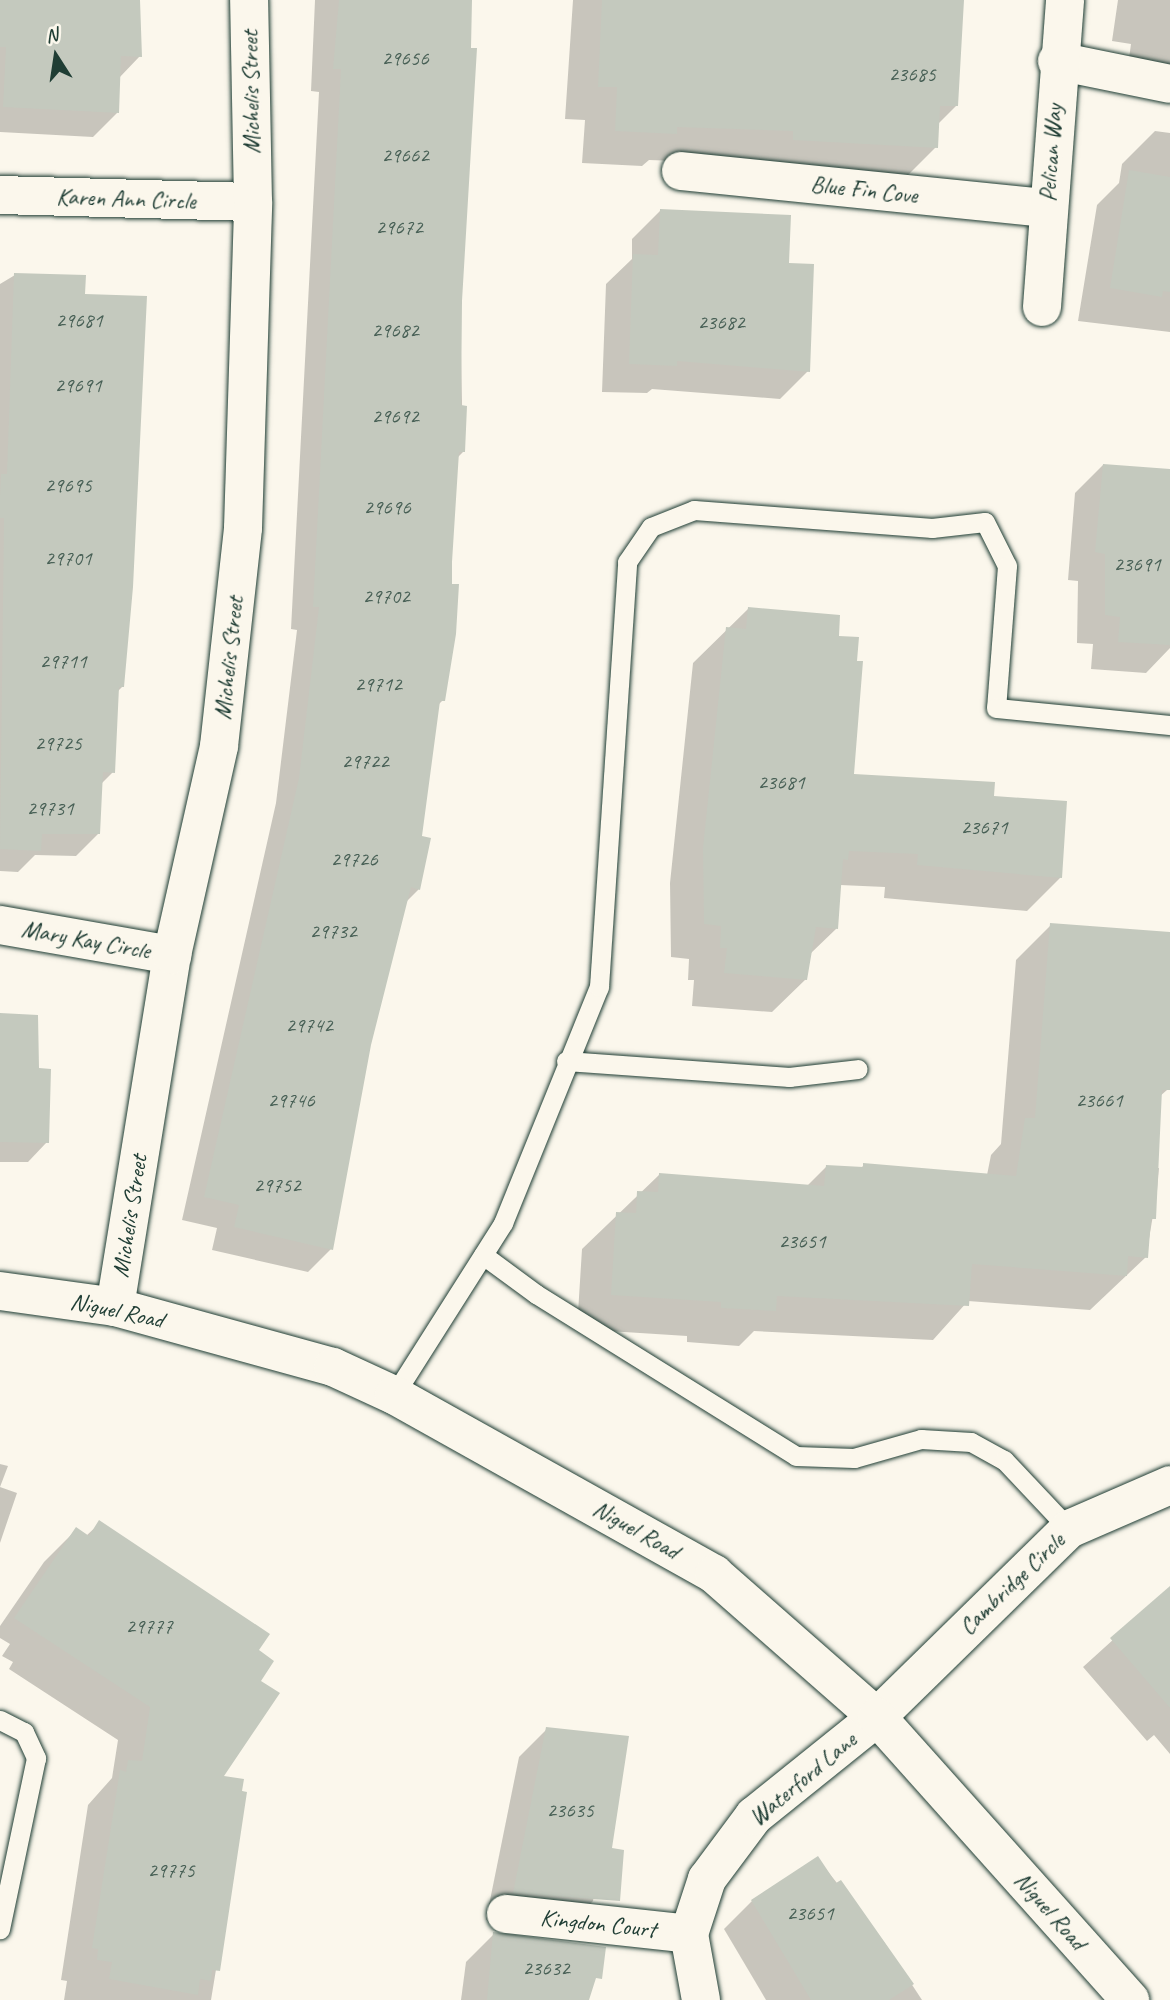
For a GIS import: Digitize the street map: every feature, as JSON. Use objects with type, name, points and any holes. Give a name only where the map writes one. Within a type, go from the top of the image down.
[{"type":"street","name":"Michelis Street","points":[[115,1307],[172,955],[219,746],[243,528],[253,202],[249,0]]},
{"type":"street","name":"Pelican Way","points":[[1041,307],[1057,61],[1065,0]]},
{"type":"street","points":[[1057,61],[1170,84]]},
{"type":"street","name":"Blue Fin Cove","points":[[681,172],[1047,208]]},
{"type":"street","name":"Karen Ann Circle","points":[[0,195],[253,202]]},
{"type":"street","name":"Mary Kay Circle","points":[[0,925],[172,955]]},
{"type":"street","name":"Niguel Road","points":[[0,1291],[115,1307],[332,1367],[394,1395],[714,1574],[877,1717],[1130,2000]]},
{"type":"street","name":"Cambridge Circle","points":[[877,1717],[1069,1529],[1170,1485]]},
{"type":"street","name":"Waterford Lane","points":[[701,2000],[689,1934],[706,1879],[754,1816],[877,1717]]},
{"type":"street","name":"Kingdon Court","points":[[506,1914],[689,1934]]},
{"type":"lane","points":[[394,1395],[503,1223],[566,1061],[599,987],[627,562],[652,527],[694,510],[932,527],[985,522],[1007,566],[996,708],[1170,725]]},
{"type":"lane","points":[[566,1061],[789,1077],[858,1069]]},
{"type":"lane","points":[[483,1255],[536,1294],[796,1456],[855,1458],[921,1439],[971,1442],[1004,1460],[1069,1529]]},
{"type":"lane","points":[[0,1720],[24,1732],[36,1758],[0,1929]]},
{"type":"building","points":[[0,0],[140,0],[142,57],[121,56],[119,113],[3,107],[6,47],[0,47]]},
{"type":"building","points":[[339,0],[472,0],[471,48],[477,48],[462,301],[461,405],[467,406],[465,452],[459,452],[452,562],[452,584],[459,584],[456,634],[445,701],[440,701],[422,836],[431,838],[420,890],[411,887],[371,1045],[333,1250],[234,1227],[239,1205],[204,1197],[299,778],[319,607],[313,607],[341,69],[333,69]]},
{"type":"building","points":[[602,0],[964,0],[958,106],[940,106],[938,148],[793,140],[793,131],[677,127],[677,134],[615,131],[617,87],[598,87]]},
{"type":"building","points":[[1129,170],[1170,177],[1170,292],[1163,291],[1162,297],[1110,288]]},
{"type":"building","points":[[660,209],[791,215],[789,263],[814,264],[810,372],[677,361],[677,366],[629,364],[633,254],[658,255]]},
{"type":"building","points":[[14,273],[86,275],[85,294],[147,296],[133,587],[124,687],[119,687],[115,773],[103,772],[100,834],[42,834],[41,851],[0,849],[4,518],[0,518],[0,496],[1,474],[7,474]]},
{"type":"building","points":[[1103,464],[1170,469],[1170,645],[1118,642],[1120,617],[1105,615],[1105,554],[1095,552]]},
{"type":"building","points":[[748,607],[840,615],[839,636],[859,637],[857,661],[863,661],[854,774],[995,782],[994,796],[1067,801],[1062,878],[917,865],[918,854],[849,851],[848,860],[843,859],[838,929],[816,927],[807,980],[724,973],[727,948],[720,948],[721,926],[704,924],[703,848],[726,627],[746,629]]},
{"type":"building","points":[[1050,923],[1170,932],[1170,1090],[1162,1090],[1156,1219],[1151,1219],[1148,1258],[1128,1256],[1127,1276],[972,1264],[969,1306],[777,1296],[776,1311],[721,1308],[721,1302],[611,1295],[616,1212],[636,1213],[637,1191],[658,1192],[659,1173],[824,1186],[826,1165],[863,1167],[863,1163],[1016,1176],[1025,1118],[1035,1118]]},
{"type":"building","points":[[0,1013],[38,1015],[39,1068],[51,1069],[49,1143],[0,1142]]},
{"type":"building","points":[[99,1520],[270,1634],[259,1650],[274,1661],[261,1681],[280,1693],[224,1776],[244,1779],[242,1791],[247,1792],[220,1971],[212,1970],[211,1981],[200,1979],[198,1995],[109,1979],[112,1962],[97,1960],[98,1949],[92,1948],[120,1770],[126,1772],[128,1760],[142,1761],[150,1707],[14,1618],[76,1527],[89,1536]]},
{"type":"building","points":[[1170,1586],[1170,1708],[1110,1638]]},
{"type":"building","points":[[546,1727],[629,1736],[612,1848],[624,1850],[620,1901],[513,1893]]},
{"type":"building","points":[[818,1856],[836,1883],[841,1880],[914,1984],[889,2000],[811,2000],[751,1900]]},
{"type":"building","points":[[493,1932],[606,1947],[602,1979],[596,1978],[589,2000],[487,2000]]}]
